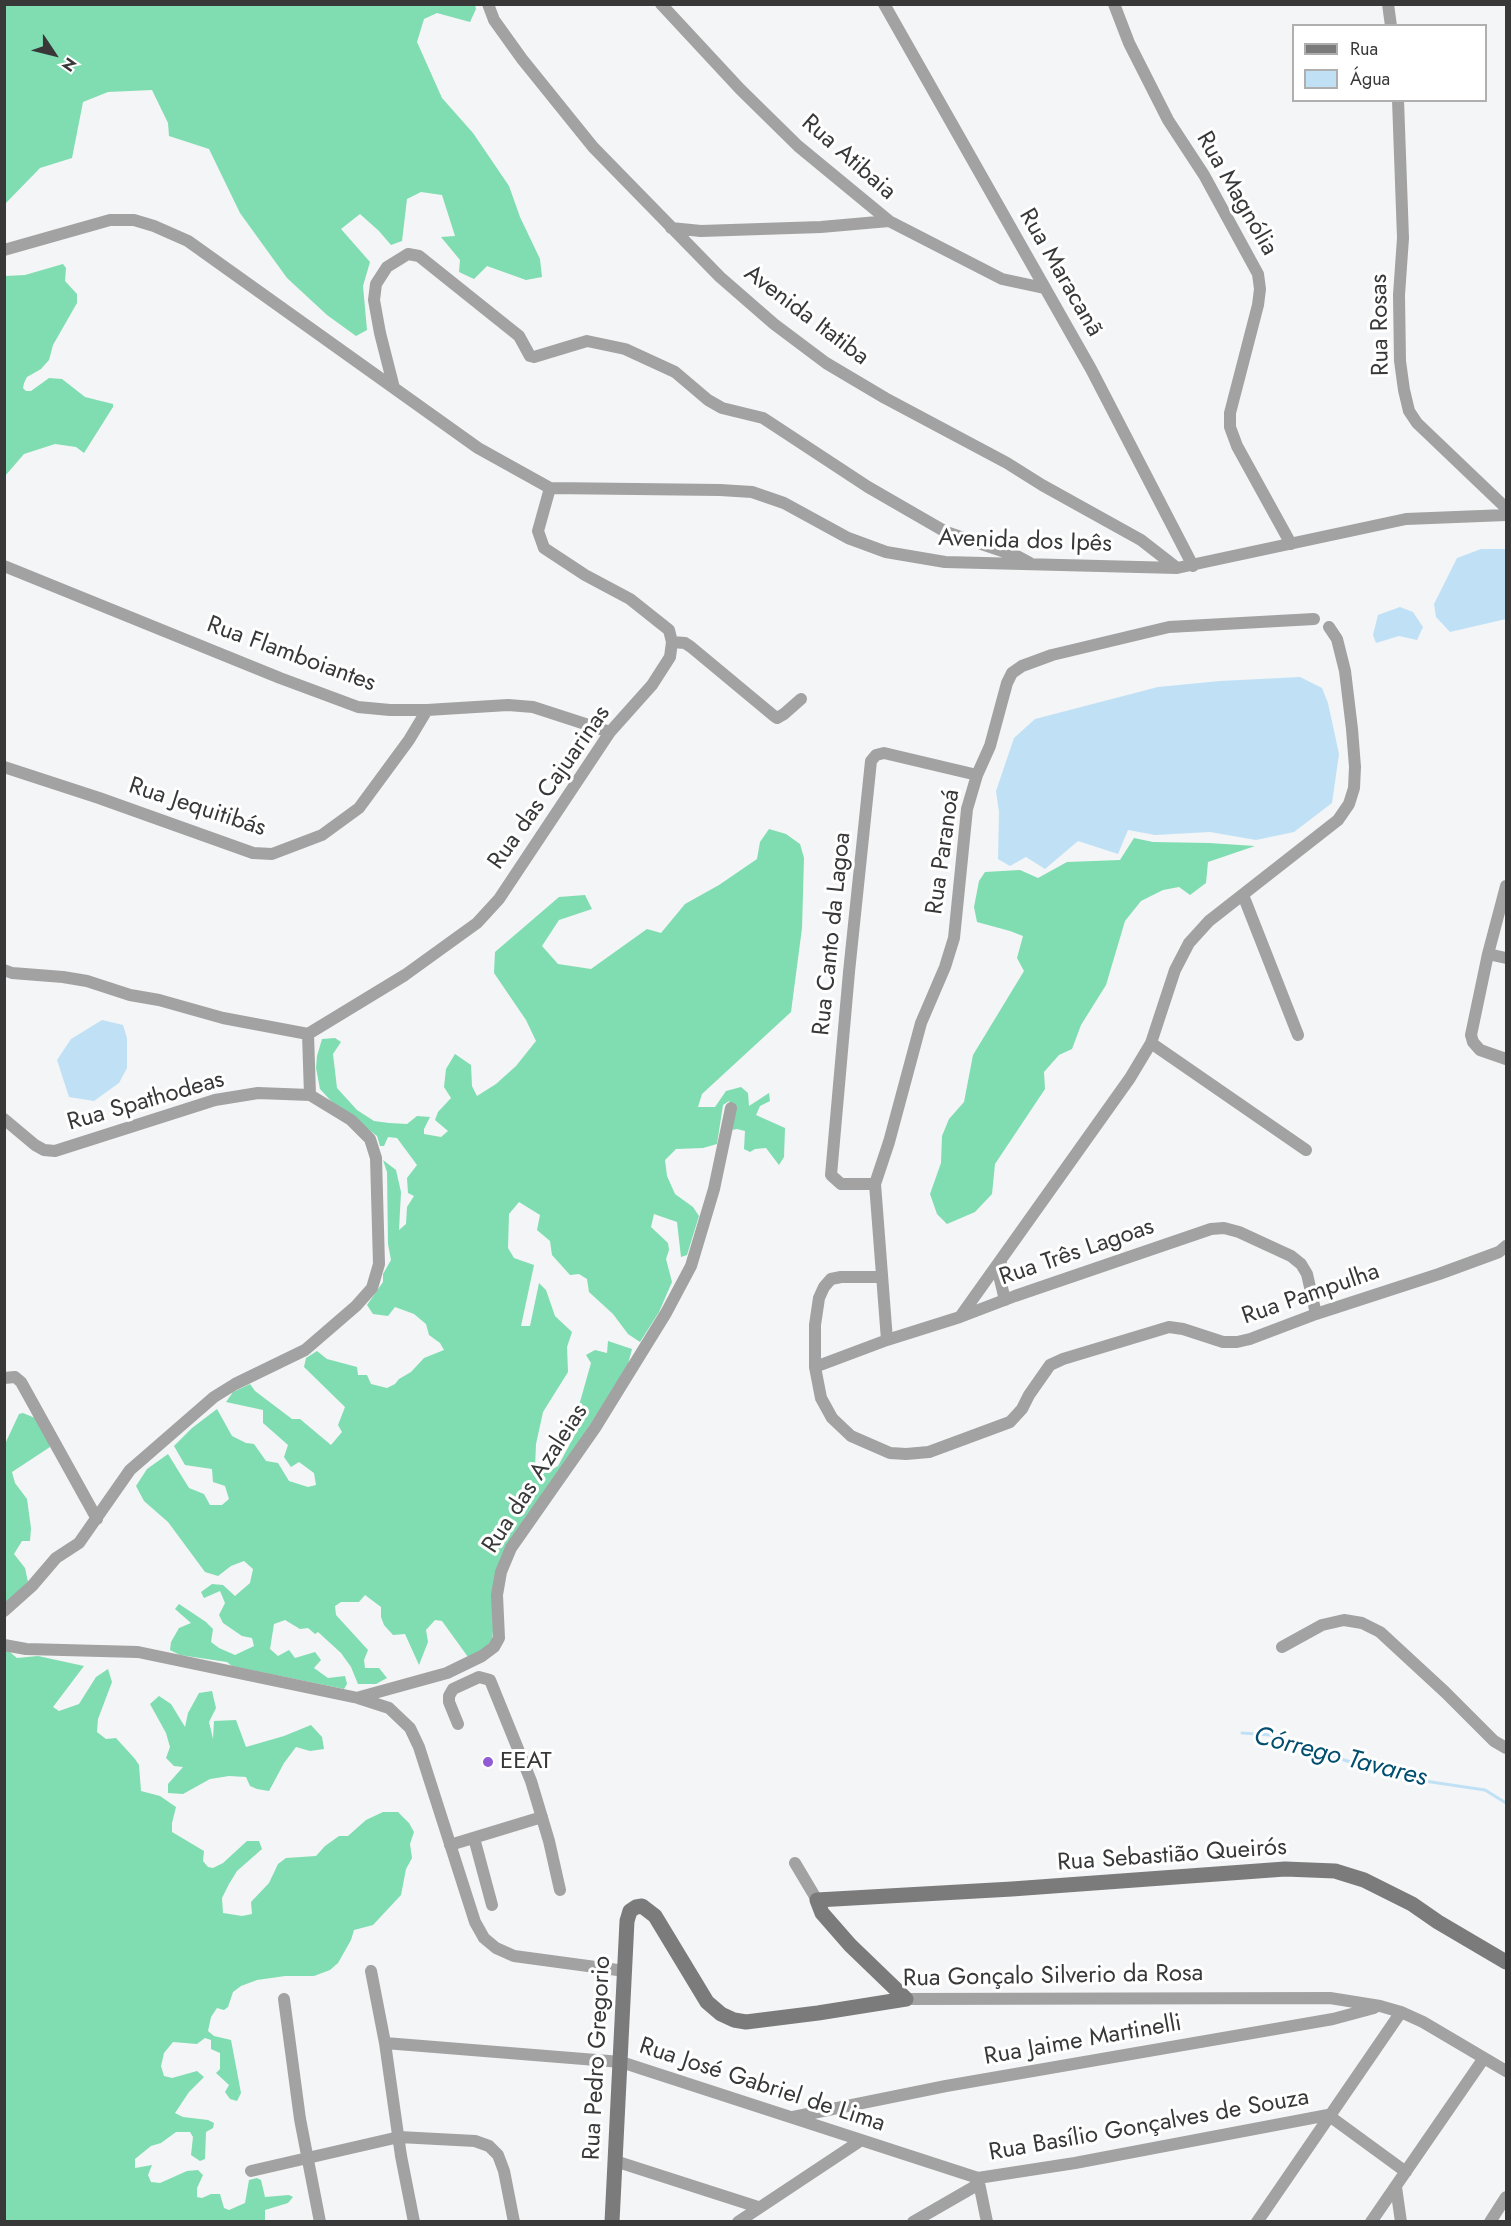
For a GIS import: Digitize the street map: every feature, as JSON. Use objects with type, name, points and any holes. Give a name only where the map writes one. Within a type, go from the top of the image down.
[{"type":"street","name":"Avenida Itatiba","points":[[488,4],[494,20],[522,59],[593,147],[720,277],[756,309],[826,363],[1042,486],[1114,523],[1160,553],[1177,568]]},
{"type":"street","name":"Rua Atibaia","points":[[661,4],[798,146],[889,221],[1002,279],[1044,288]]},
{"type":"street","name":"Rua Maracanã","points":[[884,4],[1091,369],[1192,566]]},
{"type":"street","name":"Rua Magnólia","points":[[1114,4],[1130,43],[1168,120],[1204,176],[1258,274],[1260,289],[1258,305],[1230,413],[1230,427],[1236,446],[1291,544]]},
{"type":"street","points":[[1388,4],[1391,24]]},
{"type":"street","name":"Rua Rosas","points":[[1398,102],[1403,238],[1399,295],[1400,361],[1409,411],[1417,423],[1506,508]]},
{"type":"street","points":[[4,250],[110,220],[134,220],[154,225],[188,241],[478,448],[550,488],[538,531],[544,548],[585,575],[630,599],[669,630],[672,642],[685,643],[692,647],[777,718],[801,699]]},
{"type":"street","points":[[671,228],[711,230],[821,227],[889,221]]},
{"type":"street","points":[[394,388],[374,300],[376,284],[387,267],[408,254],[419,256],[519,336],[531,356],[587,341],[625,349],[675,372],[708,400],[722,408],[763,418],[868,487],[946,532],[1017,556],[1035,565]]},
{"type":"street","name":"Avenida dos Ipês","points":[[550,488],[752,492],[784,503],[848,538],[886,552],[945,562],[1035,565],[1177,568],[1406,519],[1506,515]]},
{"type":"street","name":"Rua Flamboiantes","points":[[4,566],[280,678],[358,707],[390,710],[508,705],[533,707],[610,732]]},
{"type":"street","name":"Rua Paranoá","points":[[887,1340],[875,1184],[889,1142],[921,1023],[945,967],[954,938],[967,809],[977,776],[990,746],[1007,683],[1012,673],[1022,666],[1052,655],[1169,627],[1314,619]]},
{"type":"street","points":[[960,1317],[1130,1078],[1151,1044],[1175,970],[1189,943],[1209,921],[1338,820],[1349,804],[1354,788],[1355,766],[1352,729],[1345,671],[1338,639],[1329,627]]},
{"type":"street","name":"Rua das Cajuarinas","points":[[308,1034],[405,975],[477,923],[500,899],[610,732],[652,686],[670,657],[672,642]]},
{"type":"street","name":"Rua Jequitibás","points":[[4,767],[99,798],[245,851],[272,854],[322,835],[359,808],[428,710]]},
{"type":"street","name":"Rua Canto da Lagoa","points":[[875,1184],[841,1184],[831,1175],[871,761],[876,755],[884,753],[977,776]]},
{"type":"street","points":[[1506,886],[1488,954],[1471,1035],[1473,1042],[1480,1050],[1506,1059]]},
{"type":"street","points":[[1243,895],[1298,1035]]},
{"type":"street","points":[[1488,954],[1506,958]]},
{"type":"street","points":[[4,970],[24,975],[87,981],[130,995],[169,1002],[223,1018],[308,1034],[310,1095],[351,1120],[370,1139],[376,1158],[379,1264],[372,1288],[356,1306],[304,1350],[235,1384],[214,1397],[130,1470],[79,1543],[56,1558],[32,1586],[4,1611]]},
{"type":"street","points":[[1151,1044],[1306,1150]]},
{"type":"street","name":"Rua Spathodeas","points":[[4,1119],[34,1145],[44,1150],[55,1151],[215,1100],[258,1094],[310,1095]]},
{"type":"street","name":"Rua das Azaleias","points":[[4,1645],[26,1649],[138,1652],[358,1698],[447,1673],[482,1656],[494,1647],[499,1638],[497,1595],[501,1572],[511,1548],[595,1428],[666,1313],[691,1266],[714,1189],[731,1107]]},
{"type":"street","name":"Rua Três Lagoas","points":[[815,1367],[887,1340],[960,1317],[1211,1229],[1224,1228],[1239,1232],[1291,1256],[1307,1274],[1316,1314]]},
{"type":"street","name":"Rua Pampulha","points":[[881,1277],[841,1277],[831,1279],[824,1287],[819,1298],[815,1324],[815,1367],[821,1398],[832,1418],[851,1436],[890,1453],[906,1454],[929,1452],[1010,1422],[1022,1409],[1050,1365],[1063,1359],[1169,1327],[1183,1329],[1223,1342],[1250,1339],[1316,1314],[1439,1274],[1499,1252],[1506,1246]]},
{"type":"street","points":[[1003,1257],[998,1271],[1005,1300]]},
{"type":"street","points":[[4,1378],[15,1377],[21,1382],[97,1519]]},
{"type":"street","points":[[1282,1647],[1322,1625],[1344,1620],[1362,1623],[1380,1632],[1437,1684],[1494,1741],[1506,1749]]},
{"type":"street","points":[[458,1724],[449,1702],[453,1689],[479,1677],[490,1680],[531,1781],[560,1890]]},
{"type":"street","points":[[358,1698],[389,1708],[410,1728],[419,1747],[475,1922],[484,1938],[496,1948],[514,1956],[625,1971]]},
{"type":"street","points":[[450,1845],[542,1817]]},
{"type":"street","points":[[474,1838],[492,1905]]},
{"type":"street","points":[[795,1863],[817,1899],[822,1912],[850,1945],[906,1999]]},
{"type":"street","name":"Rua Sebastião Queirós","points":[[817,1899],[1012,1889],[1285,1869],[1335,1871],[1364,1880],[1412,1904],[1506,1962]]},
{"type":"street","name":"Rua Pedro Gregorio","points":[[612,2222],[627,1921],[630,1911],[636,1906],[642,1906]]},
{"type":"street","name":"Rua Gonçalo Silverio da Rosa","points":[[642,1906],[655,1916],[707,2002],[721,2014],[734,2020],[746,2022],[906,1999],[1330,1998],[1380,2006],[1401,2012],[1423,2022],[1506,2071]]},
{"type":"street","points":[[371,1971],[414,2222]]},
{"type":"street","points":[[1330,1998],[1333,2019]]},
{"type":"street","points":[[284,1999],[307,2157],[321,2222]]},
{"type":"street","name":"Rua Jaime Martinelli","points":[[792,2117],[946,2086],[1333,2019],[1380,2006]]},
{"type":"street","points":[[1257,2222],[1328,2115],[1401,2012]]},
{"type":"street","name":"Rua José Gabriel de Lima","points":[[385,2043],[621,2062],[792,2117],[978,2181]]},
{"type":"street","points":[[1371,2222],[1484,2058]]},
{"type":"street","points":[[1328,2115],[1406,2172]]},
{"type":"street","name":"Rua Basílio Gonçalves de Souza","points":[[978,2181],[1328,2115]]},
{"type":"street","points":[[251,2171],[399,2137],[475,2141],[489,2146],[498,2155],[504,2170],[514,2222]]},
{"type":"street","points":[[738,2222],[860,2140]]},
{"type":"street","points":[[615,2161],[758,2207]]},
{"type":"street","points":[[914,2222],[978,2181],[987,2222]]},
{"type":"street","points":[[1396,2187],[1401,2222]]},
{"type":"street","points":[[1490,2222],[1506,2197]]},
{"type":"green space","points":[[4,5],[475,5],[476,9],[470,22],[437,13],[424,19],[417,42],[442,98],[473,133],[509,186],[520,217],[540,259],[542,277],[526,280],[487,266],[474,279],[459,272],[460,260],[441,237],[455,236],[442,195],[421,192],[407,199],[402,241],[391,245],[360,214],[341,229],[370,262],[363,286],[367,330],[356,336],[327,315],[287,278],[240,213],[209,149],[169,136],[168,123],[152,90],[108,92],[83,102],[72,158],[40,168],[5,204]]},
{"type":"green space","points":[[63,264],[66,268],[65,281],[77,294],[77,303],[53,345],[49,360],[41,369],[27,377],[23,388],[31,391],[49,378],[62,379],[85,397],[113,404],[113,407],[84,453],[76,447],[55,444],[24,454],[5,476],[5,276],[25,275]]},
{"type":"green space","points":[[769,829],[786,834],[800,844],[804,858],[802,928],[791,1012],[702,1094],[698,1107],[715,1107],[726,1091],[741,1087],[748,1093],[749,1106],[769,1093],[770,1101],[760,1106],[756,1115],[785,1128],[784,1157],[779,1165],[766,1148],[750,1152],[744,1149],[745,1131],[732,1130],[735,1112],[729,1101],[723,1105],[717,1144],[703,1148],[676,1149],[665,1160],[667,1176],[675,1194],[693,1207],[699,1216],[687,1255],[681,1257],[677,1222],[654,1214],[651,1227],[668,1243],[669,1250],[666,1259],[672,1282],[659,1312],[640,1342],[628,1334],[613,1314],[589,1292],[587,1279],[579,1274],[570,1275],[552,1255],[550,1241],[537,1230],[540,1215],[519,1202],[509,1214],[508,1248],[514,1258],[534,1265],[521,1326],[530,1326],[539,1283],[546,1290],[555,1316],[572,1332],[567,1347],[568,1372],[543,1412],[536,1444],[535,1468],[546,1473],[558,1466],[577,1431],[578,1409],[591,1363],[586,1355],[595,1350],[607,1353],[608,1341],[632,1349],[628,1364],[562,1470],[500,1559],[492,1641],[475,1656],[468,1657],[442,1621],[435,1620],[426,1630],[428,1642],[419,1665],[405,1634],[393,1635],[384,1625],[381,1607],[365,1595],[359,1602],[341,1602],[335,1606],[336,1615],[368,1650],[364,1660],[365,1668],[379,1668],[387,1678],[376,1684],[358,1684],[351,1667],[341,1653],[318,1632],[315,1634],[308,1628],[300,1629],[285,1620],[274,1624],[270,1649],[278,1656],[289,1650],[295,1658],[315,1652],[321,1660],[314,1668],[328,1678],[345,1676],[347,1684],[344,1689],[232,1666],[227,1662],[180,1655],[170,1650],[171,1642],[179,1628],[191,1623],[175,1609],[179,1604],[213,1629],[211,1642],[219,1648],[235,1655],[254,1646],[252,1638],[242,1636],[223,1623],[219,1615],[225,1603],[220,1591],[204,1598],[201,1592],[212,1584],[223,1585],[235,1596],[250,1583],[253,1569],[244,1561],[231,1566],[218,1576],[205,1572],[168,1522],[144,1501],[136,1486],[147,1469],[168,1454],[189,1488],[204,1494],[210,1505],[222,1505],[229,1499],[225,1486],[213,1482],[212,1469],[185,1465],[174,1446],[192,1428],[217,1409],[232,1436],[254,1444],[266,1461],[278,1463],[289,1481],[308,1487],[316,1485],[314,1473],[299,1462],[291,1467],[284,1457],[288,1445],[263,1423],[263,1410],[226,1402],[233,1392],[250,1384],[255,1391],[292,1419],[300,1419],[331,1445],[342,1432],[338,1425],[345,1407],[304,1367],[306,1358],[317,1351],[327,1359],[357,1367],[358,1375],[367,1375],[371,1384],[387,1388],[411,1372],[424,1358],[444,1350],[440,1343],[429,1335],[426,1324],[414,1314],[395,1307],[388,1316],[373,1314],[367,1305],[383,1282],[383,1274],[391,1260],[388,1244],[387,1172],[383,1160],[396,1170],[401,1192],[399,1230],[406,1224],[407,1207],[414,1196],[408,1193],[407,1178],[417,1165],[397,1138],[388,1137],[384,1146],[380,1146],[377,1136],[331,1101],[320,1089],[316,1068],[322,1039],[335,1038],[341,1042],[333,1054],[337,1088],[357,1110],[374,1121],[389,1123],[407,1124],[417,1116],[430,1117],[424,1134],[441,1137],[448,1131],[435,1120],[438,1112],[451,1098],[444,1087],[446,1069],[455,1054],[471,1065],[472,1086],[477,1096],[496,1084],[516,1066],[536,1041],[526,1020],[494,973],[495,952],[559,897],[585,895],[592,909],[559,920],[542,946],[558,964],[591,969],[647,929],[661,933],[685,904],[719,885],[757,859],[760,842]]},
{"type":"green space","points":[[1134,838],[1153,842],[1255,846],[1208,862],[1206,883],[1190,895],[1179,887],[1163,890],[1141,901],[1125,921],[1106,985],[1081,1025],[1072,1049],[1059,1055],[1044,1072],[1045,1089],[995,1164],[992,1194],[975,1212],[947,1224],[937,1214],[930,1194],[941,1163],[942,1136],[949,1119],[964,1102],[973,1055],[1024,971],[1017,958],[1023,936],[977,922],[974,907],[979,881],[985,872],[1020,870],[1038,878],[1067,862],[1120,860]]},
{"type":"green space","points":[[23,1413],[35,1418],[47,1437],[50,1447],[12,1472],[15,1483],[27,1499],[31,1528],[30,1541],[22,1541],[14,1554],[25,1568],[28,1582],[5,1606],[5,1444],[19,1414]]},
{"type":"green space","points":[[4,1647],[17,1658],[38,1656],[84,1666],[53,1707],[59,1711],[79,1704],[96,1677],[108,1669],[112,1682],[98,1719],[97,1732],[106,1739],[116,1738],[135,1759],[139,1765],[141,1791],[160,1796],[176,1807],[172,1832],[204,1851],[203,1861],[208,1867],[213,1868],[223,1863],[247,1841],[259,1841],[262,1849],[237,1871],[222,1898],[223,1913],[242,1916],[252,1914],[251,1902],[269,1883],[278,1864],[286,1858],[316,1856],[339,1836],[348,1836],[366,1820],[383,1812],[398,1812],[414,1832],[410,1844],[412,1858],[406,1869],[401,1895],[373,1925],[354,1930],[338,1963],[330,1970],[314,1976],[285,1976],[257,1980],[241,1986],[233,1992],[228,2007],[224,2010],[217,2008],[211,2017],[208,2031],[214,2036],[231,2040],[241,2093],[237,2101],[230,2099],[225,2092],[229,2085],[216,2073],[220,2069],[220,2053],[211,2049],[211,2040],[205,2038],[197,2044],[173,2042],[164,2053],[161,2066],[164,2076],[172,2078],[197,2071],[204,2077],[189,2092],[175,2113],[183,2117],[208,2120],[214,2123],[213,2128],[206,2132],[205,2159],[200,2161],[191,2155],[193,2137],[190,2132],[176,2132],[161,2143],[151,2146],[135,2159],[135,2168],[152,2165],[148,2175],[151,2182],[160,2183],[187,2171],[198,2170],[203,2175],[197,2188],[197,2197],[220,2194],[224,2208],[229,2210],[245,2203],[249,2180],[257,2178],[261,2180],[265,2197],[289,2195],[293,2197],[288,2203],[265,2210],[265,2221],[5,2221]]},
{"type":"green space","points":[[212,1691],[216,1708],[209,1722],[213,1739],[214,1721],[236,1720],[246,1747],[311,1725],[322,1737],[324,1749],[310,1751],[296,1747],[284,1763],[269,1791],[250,1786],[246,1777],[229,1776],[210,1779],[183,1794],[168,1793],[168,1784],[183,1767],[174,1766],[166,1758],[170,1747],[166,1733],[150,1704],[159,1696],[171,1704],[185,1727],[188,1713],[199,1693]]},
{"type":"water","points":[[1481,549],[1506,549],[1506,619],[1450,632],[1436,617],[1434,604],[1457,558]]},
{"type":"water","points":[[1400,607],[1413,612],[1423,627],[1417,640],[1399,636],[1376,643],[1373,635],[1378,615]]},
{"type":"water","points":[[1300,677],[1322,688],[1328,703],[1339,754],[1332,803],[1294,832],[1256,840],[1210,832],[1155,835],[1128,830],[1118,854],[1078,841],[1045,869],[1026,857],[1010,866],[998,859],[999,812],[996,791],[1014,738],[1035,719],[1158,687]]},
{"type":"water","points":[[102,1020],[123,1025],[127,1038],[127,1068],[119,1083],[94,1101],[69,1097],[57,1060],[71,1039]]},
{"type":"waterway","name":"Córrego Tavares","points":[[1242,1733],[1271,1735],[1391,1776],[1485,1790],[1506,1803]]},
{"type":"place","name":"EEAT","points":[[488,1762]]}]
